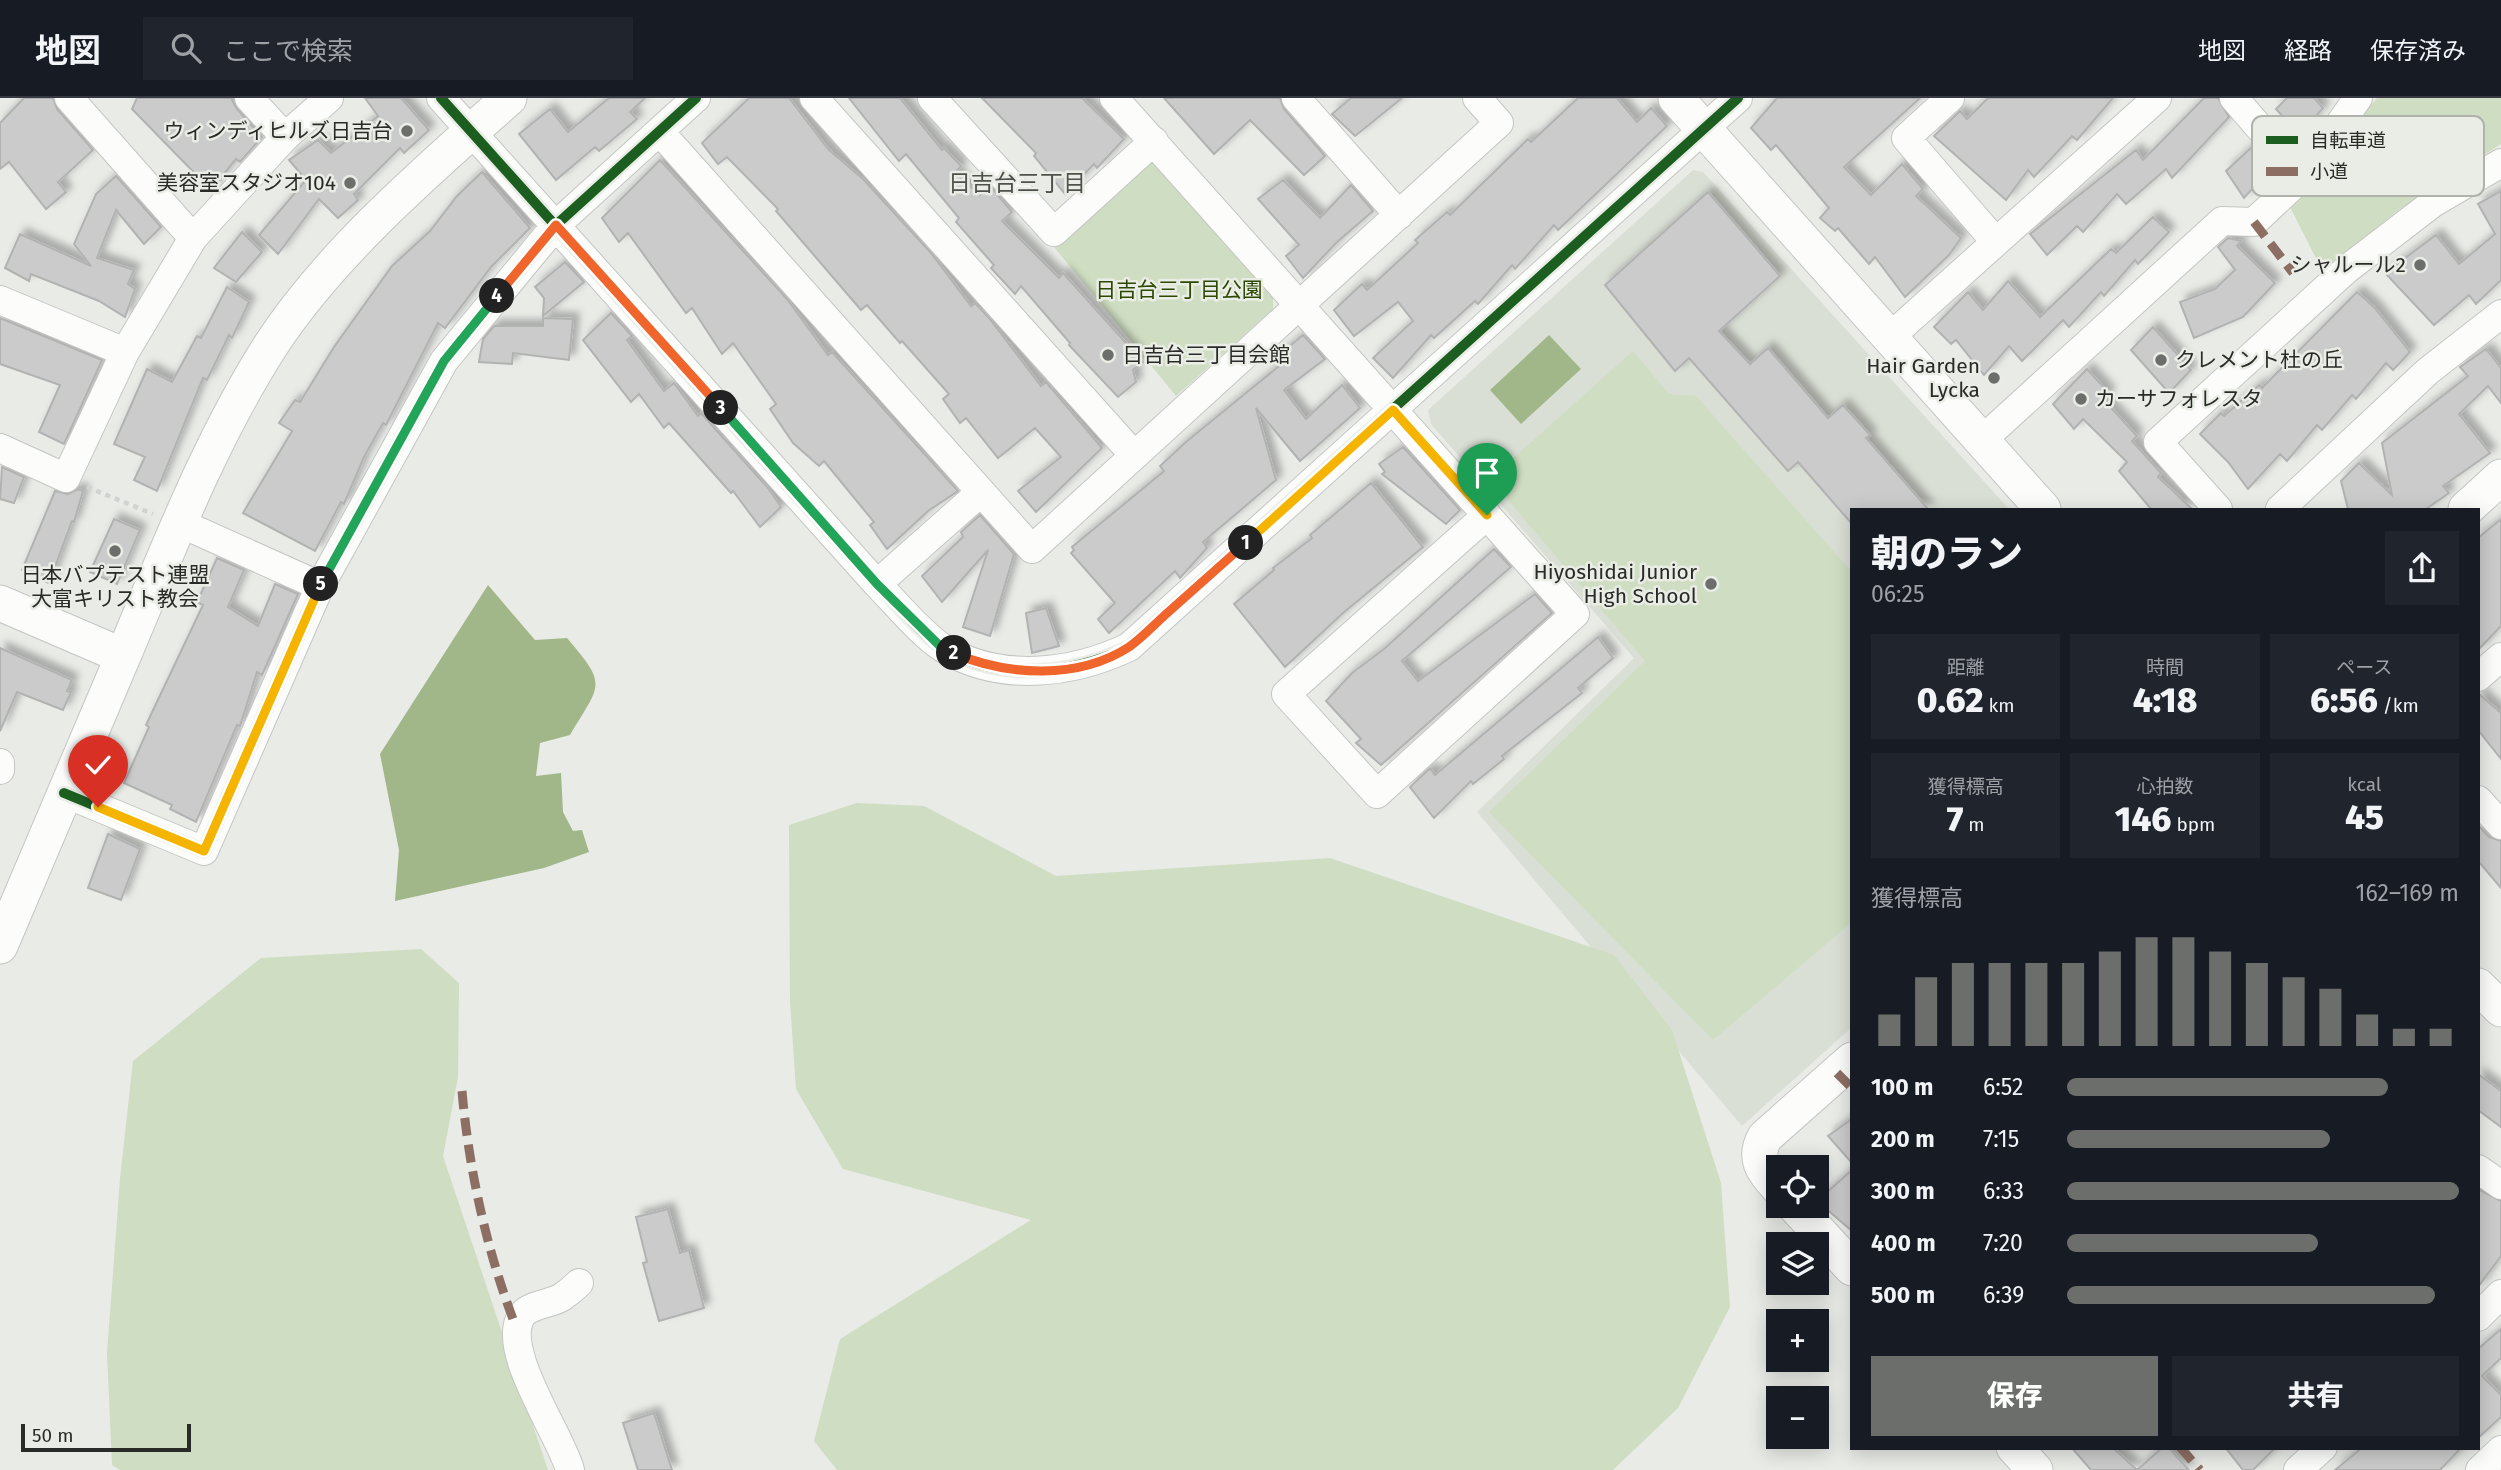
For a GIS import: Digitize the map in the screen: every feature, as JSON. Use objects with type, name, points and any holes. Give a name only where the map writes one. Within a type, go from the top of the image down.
[{"type":"street","points":[[69,98],[193,238]]},
{"type":"street","points":[[250,98],[285,137]]},
{"type":"street","points":[[0,448],[66,478],[125,352],[193,238],[285,137],[329,98]]},
{"type":"street","points":[[441,98],[877,584],[942,648],[980,664],[1012,670],[1057,670],[1096,662],[1129,647],[1738,98]]},
{"type":"street","points":[[0,946],[123,656],[168,519],[272,344],[309,294],[348,249],[509,98]]},
{"type":"street","points":[[64,793],[204,851],[320,586],[444,361],[556,225],[696,98]]},
{"type":"street","points":[[814,98],[1133,454]]},
{"type":"street","points":[[932,98],[1054,232],[1154,141]]},
{"type":"street","points":[[1114,98],[1576,614],[1377,794],[1286,694],[1487,515]]},
{"type":"street","points":[[1296,98],[1399,215]]},
{"type":"street","points":[[660,132],[1032,549],[1133,454],[1499,123],[1477,98]]},
{"type":"street","points":[[1676,98],[2042,508]]},
{"type":"street","points":[[1950,98],[1906,138],[1995,241]]},
{"type":"street","points":[[1891,336],[2157,98]]},
{"type":"street","points":[[2234,98],[2252,119]]},
{"type":"street","points":[[2345,116],[2358,98]]},
{"type":"street","points":[[2484,173],[2501,163]]},
{"type":"street","points":[[1981,441],[2222,221],[2254,222],[2282,196]]},
{"type":"street","points":[[2217,508],[2158,442],[2347,269],[2443,196]]},
{"type":"street","points":[[0,300],[125,352]]},
{"type":"street","points":[[2281,508],[2428,372],[2501,314]]},
{"type":"street","points":[[2467,508],[2501,477]]},
{"type":"street","points":[[877,584],[981,492]]},
{"type":"street","points":[[168,519],[320,586]]},
{"type":"street","points":[[0,603],[123,656]]},
{"type":"street","points":[[2480,675],[2501,657]]},
{"type":"street","points":[[0,763],[0,770]]},
{"type":"street","points":[[2480,988],[2501,1009]]},
{"type":"street","points":[[1766,1171],[1759,1162],[1759,1147],[1765,1137],[1850,1062]]},
{"type":"street","points":[[2480,1170],[2501,1185]]},
{"type":"street","points":[[1806,1218],[1850,1266]]},
{"type":"street","points":[[570,1470],[561,1443],[530,1387],[517,1342],[516,1327],[526,1311],[561,1298],[579,1283]]},
{"type":"street","points":[[2480,1315],[2501,1294]]},
{"type":"street","points":[[2017,1450],[2035,1470]]},
{"type":"street","points":[[2298,1470],[2320,1450]]},
{"type":"street","points":[[2480,1470],[2501,1450]]},
{"type":"path","points":[[66,478],[168,519]]},
{"type":"shaded area","name":"Hiyoshidai Junior High School","points":[[1693,170],[1703,172],[2008,508],[1850,508],[1850,1029],[1742,1126],[1477,812],[1634,658],[1431,424],[1428,410]]},
{"type":"shaded area","points":[[1549,335],[1581,369],[1521,424],[1490,390]]},
{"type":"shaded area","points":[[488,585],[535,640],[567,638],[594,676],[596,685],[593,694],[570,735],[540,743],[536,776],[561,773],[563,812],[573,831],[582,830],[589,852],[544,868],[395,901],[399,850],[380,754]]},
{"type":"green space","points":[[2377,98],[2501,98],[2501,144],[2484,155],[2484,116],[2363,116]]},
{"type":"green space","name":"日吉台三丁目公園","points":[[1142,161],[1158,161],[1273,291],[1273,309],[1176,396],[1054,247]]},
{"type":"green space","points":[[2299,196],[2420,196],[2397,211],[2323,272],[2290,207]]},
{"type":"green space","points":[[1633,351],[1669,394],[1696,396],[1850,570],[1850,924],[1713,1040],[1489,812],[1645,661],[1490,479]]},
{"type":"green space","points":[[857,803],[924,806],[1056,876],[1330,858],[1614,955],[1672,1030],[1721,1183],[1730,1307],[1678,1408],[1613,1470],[837,1470],[814,1441],[840,1339],[1031,1220],[843,1169],[796,1089],[790,1001],[789,825]]},
{"type":"green space","points":[[421,949],[459,983],[458,1077],[443,1156],[548,1470],[120,1470],[112,1465],[107,1353],[120,1179],[133,1061],[261,958]]},
{"type":"building","points":[[24,98],[53,98],[57,109],[93,150],[58,182],[66,192],[46,209],[9,162],[0,169],[0,123]]},
{"type":"building","points":[[137,98],[231,98],[237,109],[262,137],[240,162],[236,159],[211,190],[132,109]]},
{"type":"building","points":[[365,98],[401,98],[429,130],[404,153],[400,148],[354,194],[358,200],[338,218],[319,199],[278,254],[259,235],[306,180],[289,160],[318,140],[331,153],[378,116]]},
{"type":"building","points":[[609,98],[645,98],[630,112],[637,119],[599,151],[595,147],[556,180],[519,134],[550,109],[568,132]]},
{"type":"building","points":[[749,98],[789,98],[829,150],[863,179],[931,253],[971,306],[975,303],[989,318],[1041,386],[1046,382],[1102,448],[1036,512],[1018,491],[1061,457],[1035,428],[998,458],[966,418],[960,423],[943,399],[949,394],[867,305],[861,310],[776,211],[778,209],[727,157],[718,164],[702,143]]},
{"type":"building","points":[[849,98],[900,98],[942,150],[944,148],[961,166],[955,173],[980,195],[991,187],[1012,212],[1002,221],[1059,278],[1063,273],[1143,362],[1133,370],[1136,382],[1118,397],[1069,345],[1021,286],[1015,294],[991,268],[994,265],[956,222],[959,218],[906,154],[899,161]]},
{"type":"building","points":[[982,98],[1082,98],[1124,139],[1097,168],[1094,164],[1065,194],[1034,156],[1036,153]]},
{"type":"building","points":[[1164,98],[1280,98],[1284,109],[1325,156],[1304,175],[1250,120],[1214,154]]},
{"type":"building","points":[[1351,98],[1402,98],[1355,136],[1332,114]]},
{"type":"building","points":[[1578,98],[1617,98],[1637,122],[1651,108],[1667,126],[1558,230],[1554,225],[1515,269],[1512,265],[1478,304],[1475,301],[1434,338],[1431,335],[1393,378],[1373,358],[1413,321],[1398,302],[1354,336],[1334,310],[1362,284],[1367,290],[1418,243],[1415,240],[1447,212],[1450,215],[1528,139],[1531,142]]},
{"type":"building","points":[[1777,98],[1920,98],[1844,167],[1871,195],[1902,164],[1923,189],[1916,196],[1961,238],[1949,255],[1905,297],[1875,257],[1869,264],[1838,228],[1835,231],[1820,218],[1829,208],[1776,145],[1771,150],[1751,128]]},
{"type":"building","points":[[1988,98],[2113,98],[2077,140],[2072,136],[2034,177],[2028,170],[2006,200],[1934,136],[1960,111],[1967,119]]},
{"type":"building","points":[[2204,98],[2218,98],[2229,117],[2172,178],[2166,169],[2126,204],[2117,194],[2083,232],[2077,226],[2047,255],[2030,234],[2136,150],[2143,160]]},
{"type":"building","points":[[2287,98],[2314,98],[2323,108],[2316,116],[2282,116],[2276,109]]},
{"type":"building","points":[[2252,147],[2252,189],[2244,198],[2226,171]]},
{"type":"building","points":[[660,160],[787,299],[828,355],[832,352],[958,491],[928,511],[887,549],[870,525],[874,522],[824,461],[819,466],[793,443],[770,409],[776,404],[733,343],[722,354],[692,308],[686,313],[628,233],[619,242],[602,218]]},
{"type":"building","points":[[482,172],[530,228],[491,267],[445,328],[438,323],[386,425],[383,423],[364,457],[344,504],[341,502],[315,551],[243,513],[292,431],[279,423],[295,400],[300,402],[334,347],[392,266],[430,231],[457,196]]},
{"type":"building","points":[[116,176],[161,227],[144,244],[116,210],[97,258],[134,270],[128,284],[135,289],[125,317],[99,301],[31,274],[29,281],[5,268],[20,234],[91,266],[74,244],[96,194]]},
{"type":"building","points":[[1283,180],[1320,218],[1351,185],[1373,211],[1336,243],[1303,278],[1286,256],[1299,245],[1258,199]]},
{"type":"building","points":[[2501,191],[2501,280],[2476,304],[2469,295],[2434,325],[2385,273],[2436,235],[2459,264],[2495,234],[2478,204]]},
{"type":"building","points":[[1708,192],[1780,276],[1719,331],[1750,364],[1768,348],[1828,418],[1843,405],[1870,435],[1866,438],[1927,508],[1850,508],[1850,522],[1798,462],[1788,471],[1689,358],[1675,371],[1605,285]]},
{"type":"building","points":[[2153,217],[2169,232],[2138,264],[2135,260],[2104,296],[2101,292],[2069,327],[2063,320],[2022,361],[2009,346],[1984,375],[1956,340],[1951,344],[1934,327],[1968,292],[1983,310],[2008,281],[2040,317],[2111,249],[2116,253]]},
{"type":"building","points":[[242,232],[262,252],[236,282],[214,268]]},
{"type":"building","points":[[2228,238],[2241,241],[2237,246],[2275,283],[2243,317],[2194,338],[2180,302],[2215,289],[2235,270],[2218,247]]},
{"type":"building","points":[[565,262],[584,282],[543,316],[544,298],[535,287]]},
{"type":"building","points":[[227,287],[249,302],[207,380],[203,378],[157,491],[134,480],[145,457],[114,444],[147,369],[172,382],[197,336],[201,338]]},
{"type":"building","points":[[2357,292],[2374,307],[2410,352],[2393,370],[2386,363],[2356,399],[2352,395],[2322,430],[2317,425],[2287,461],[2280,454],[2248,489],[2228,462],[2200,434],[2221,413],[2224,416],[2259,385],[2262,388]]},
{"type":"building","points":[[611,313],[632,336],[627,340],[664,391],[674,383],[698,416],[701,413],[768,488],[781,507],[760,527],[733,491],[731,493],[669,423],[664,428],[639,394],[631,402],[583,340]]},
{"type":"building","points":[[0,318],[102,360],[64,444],[39,432],[60,385],[0,364]]},
{"type":"building","points":[[543,318],[573,319],[569,360],[513,353],[512,364],[479,362],[483,339],[494,326],[543,326]]},
{"type":"building","name":"クレメント杜の丘","points":[[2153,327],[2191,370],[2169,393],[2131,350]]},
{"type":"building","points":[[1303,335],[1325,359],[1284,390],[1306,419],[1342,385],[1360,408],[1300,461],[1256,408],[1276,480],[1203,542],[1207,548],[1180,578],[1175,571],[1109,633],[1098,619],[1115,603],[1071,553],[1074,550],[1072,547],[1164,471],[1160,466],[1187,441],[1284,362],[1279,355]]},
{"type":"building","points":[[2486,349],[2501,368],[2501,403],[2488,386],[2459,414],[2490,453],[2443,486],[2449,493],[2427,508],[2348,508],[2341,481],[2359,463],[2392,495],[2382,443],[2468,376],[2460,367]]},
{"type":"building","points":[[2087,369],[2109,393],[2103,399],[2137,436],[2132,441],[2161,473],[2158,477],[2191,508],[2150,508],[2119,471],[2127,462],[2083,419],[2074,429],[2053,404]]},
{"type":"building","points":[[1403,447],[1460,510],[1446,524],[1382,474],[1385,472],[1379,464]]},
{"type":"building","points":[[2,467],[24,477],[14,503],[0,499]]},
{"type":"building","points":[[1371,483],[1423,547],[1343,613],[1285,667],[1234,604],[1274,570],[1273,568],[1312,538],[1310,535]]},
{"type":"building","points":[[78,489],[83,491],[74,522],[72,521],[49,583],[22,570],[55,491],[68,494]]},
{"type":"building","points":[[980,515],[1014,554],[990,636],[963,627],[988,550],[942,602],[922,576],[963,537],[961,532]]},
{"type":"building","name":"日本バプテスト連盟 大富キリスト教会","points":[[114,519],[140,530],[117,584],[90,572]]},
{"type":"building","points":[[2501,519],[2501,626],[2480,648],[2480,536]]},
{"type":"building","points":[[1494,549],[1511,567],[1402,661],[1418,681],[1535,594],[1552,613],[1381,765],[1356,743],[1361,739],[1326,701],[1352,673],[1384,649]]},
{"type":"building","points":[[217,558],[244,570],[228,607],[258,626],[275,584],[298,594],[262,675],[257,672],[240,726],[237,725],[196,822],[170,809],[172,805],[124,783],[149,727],[146,725],[203,605],[197,602]]},
{"type":"building","points":[[1046,608],[1059,646],[1032,653],[1026,613]]},
{"type":"building","points":[[1598,637],[1613,658],[1578,688],[1582,693],[1502,756],[1504,759],[1473,784],[1471,781],[1434,818],[1410,787],[1430,768],[1435,775]]},
{"type":"building","points":[[0,648],[72,680],[67,691],[71,692],[63,710],[17,692],[0,731]]},
{"type":"building","points":[[2480,695],[2501,713],[2501,759],[2480,733]]},
{"type":"building","points":[[2480,827],[2489,837],[2501,841],[2501,888],[2480,863]]},
{"type":"building","points":[[108,834],[140,849],[121,900],[88,888]]},
{"type":"building","points":[[2480,1075],[2501,1091],[2501,1127],[2480,1111]]},
{"type":"building","points":[[1850,1120],[1850,1161],[1828,1136]]},
{"type":"building","points":[[1850,1172],[1850,1229],[1829,1211],[1829,1190]]},
{"type":"building","points":[[2480,1190],[2501,1201],[2501,1256],[2480,1284]]},
{"type":"building","points":[[668,1209],[680,1253],[689,1250],[704,1308],[659,1321],[643,1263],[647,1262],[636,1217]]},
{"type":"building","points":[[2501,1329],[2501,1358],[2482,1376],[2501,1395],[2501,1417],[2480,1436],[2480,1347]]},
{"type":"building","points":[[654,1413],[672,1470],[638,1470],[623,1423]]},
{"type":"building","points":[[2074,1450],[2115,1450],[2137,1470],[2091,1470]]},
{"type":"building","points":[[2160,1450],[2171,1450],[2189,1470],[2137,1470]]},
{"type":"building","points":[[2227,1450],[2273,1450],[2253,1470],[2243,1470]]},
{"type":"building","points":[[2359,1450],[2459,1450],[2440,1470],[2335,1470]]},
{"type":"marked path","points":[[2254,222],[2293,273]]},
{"type":"marked path","points":[[1837,1073],[1850,1086]]},
{"type":"marked path","points":[[462,1091],[469,1151],[481,1211],[496,1270],[516,1327]]},
{"type":"marked path","points":[[2183,1450],[2200,1470]]},
{"type":"cycle path","points":[[441,98],[917,627],[943,648],[965,659],[988,666],[1036,671],[1084,663],[1129,647],[1738,98]]},
{"type":"cycle path","points":[[64,793],[204,851],[320,586],[444,361],[556,225],[696,98]]},
{"type":"place","name":"ウィンディヒルズ日吉台","points":[[407,131]]},
{"type":"place","name":"美容室スタジオ104","points":[[350,183]]},
{"type":"place","name":"シャルール2","points":[[2420,265]]},
{"type":"place","name":"日吉台三丁目会館","points":[[1108,355]]},
{"type":"place","name":"クレメント杜の丘","points":[[2161,360]]},
{"type":"place","name":"Hair Garden Lycka","points":[[1994,378]]},
{"type":"place","name":"カーサフォレスタ","points":[[2081,399]]},
{"type":"place","name":"日本バプテスト連盟 大富キリスト教会","points":[[115,551]]},
{"type":"place","name":"Hiyoshidai Junior High School","points":[[1711,584]]},
{"type":"district","name":"日吉台三丁目","points":[[1017,183]]},
{"type":"route","points":[[98,807],[204,851],[320,586],[444,361],[556,225],[877,584],[942,648],[980,664],[1012,670],[1057,670],[1096,662],[1129,647],[1393,410],[1487,515]]}]
